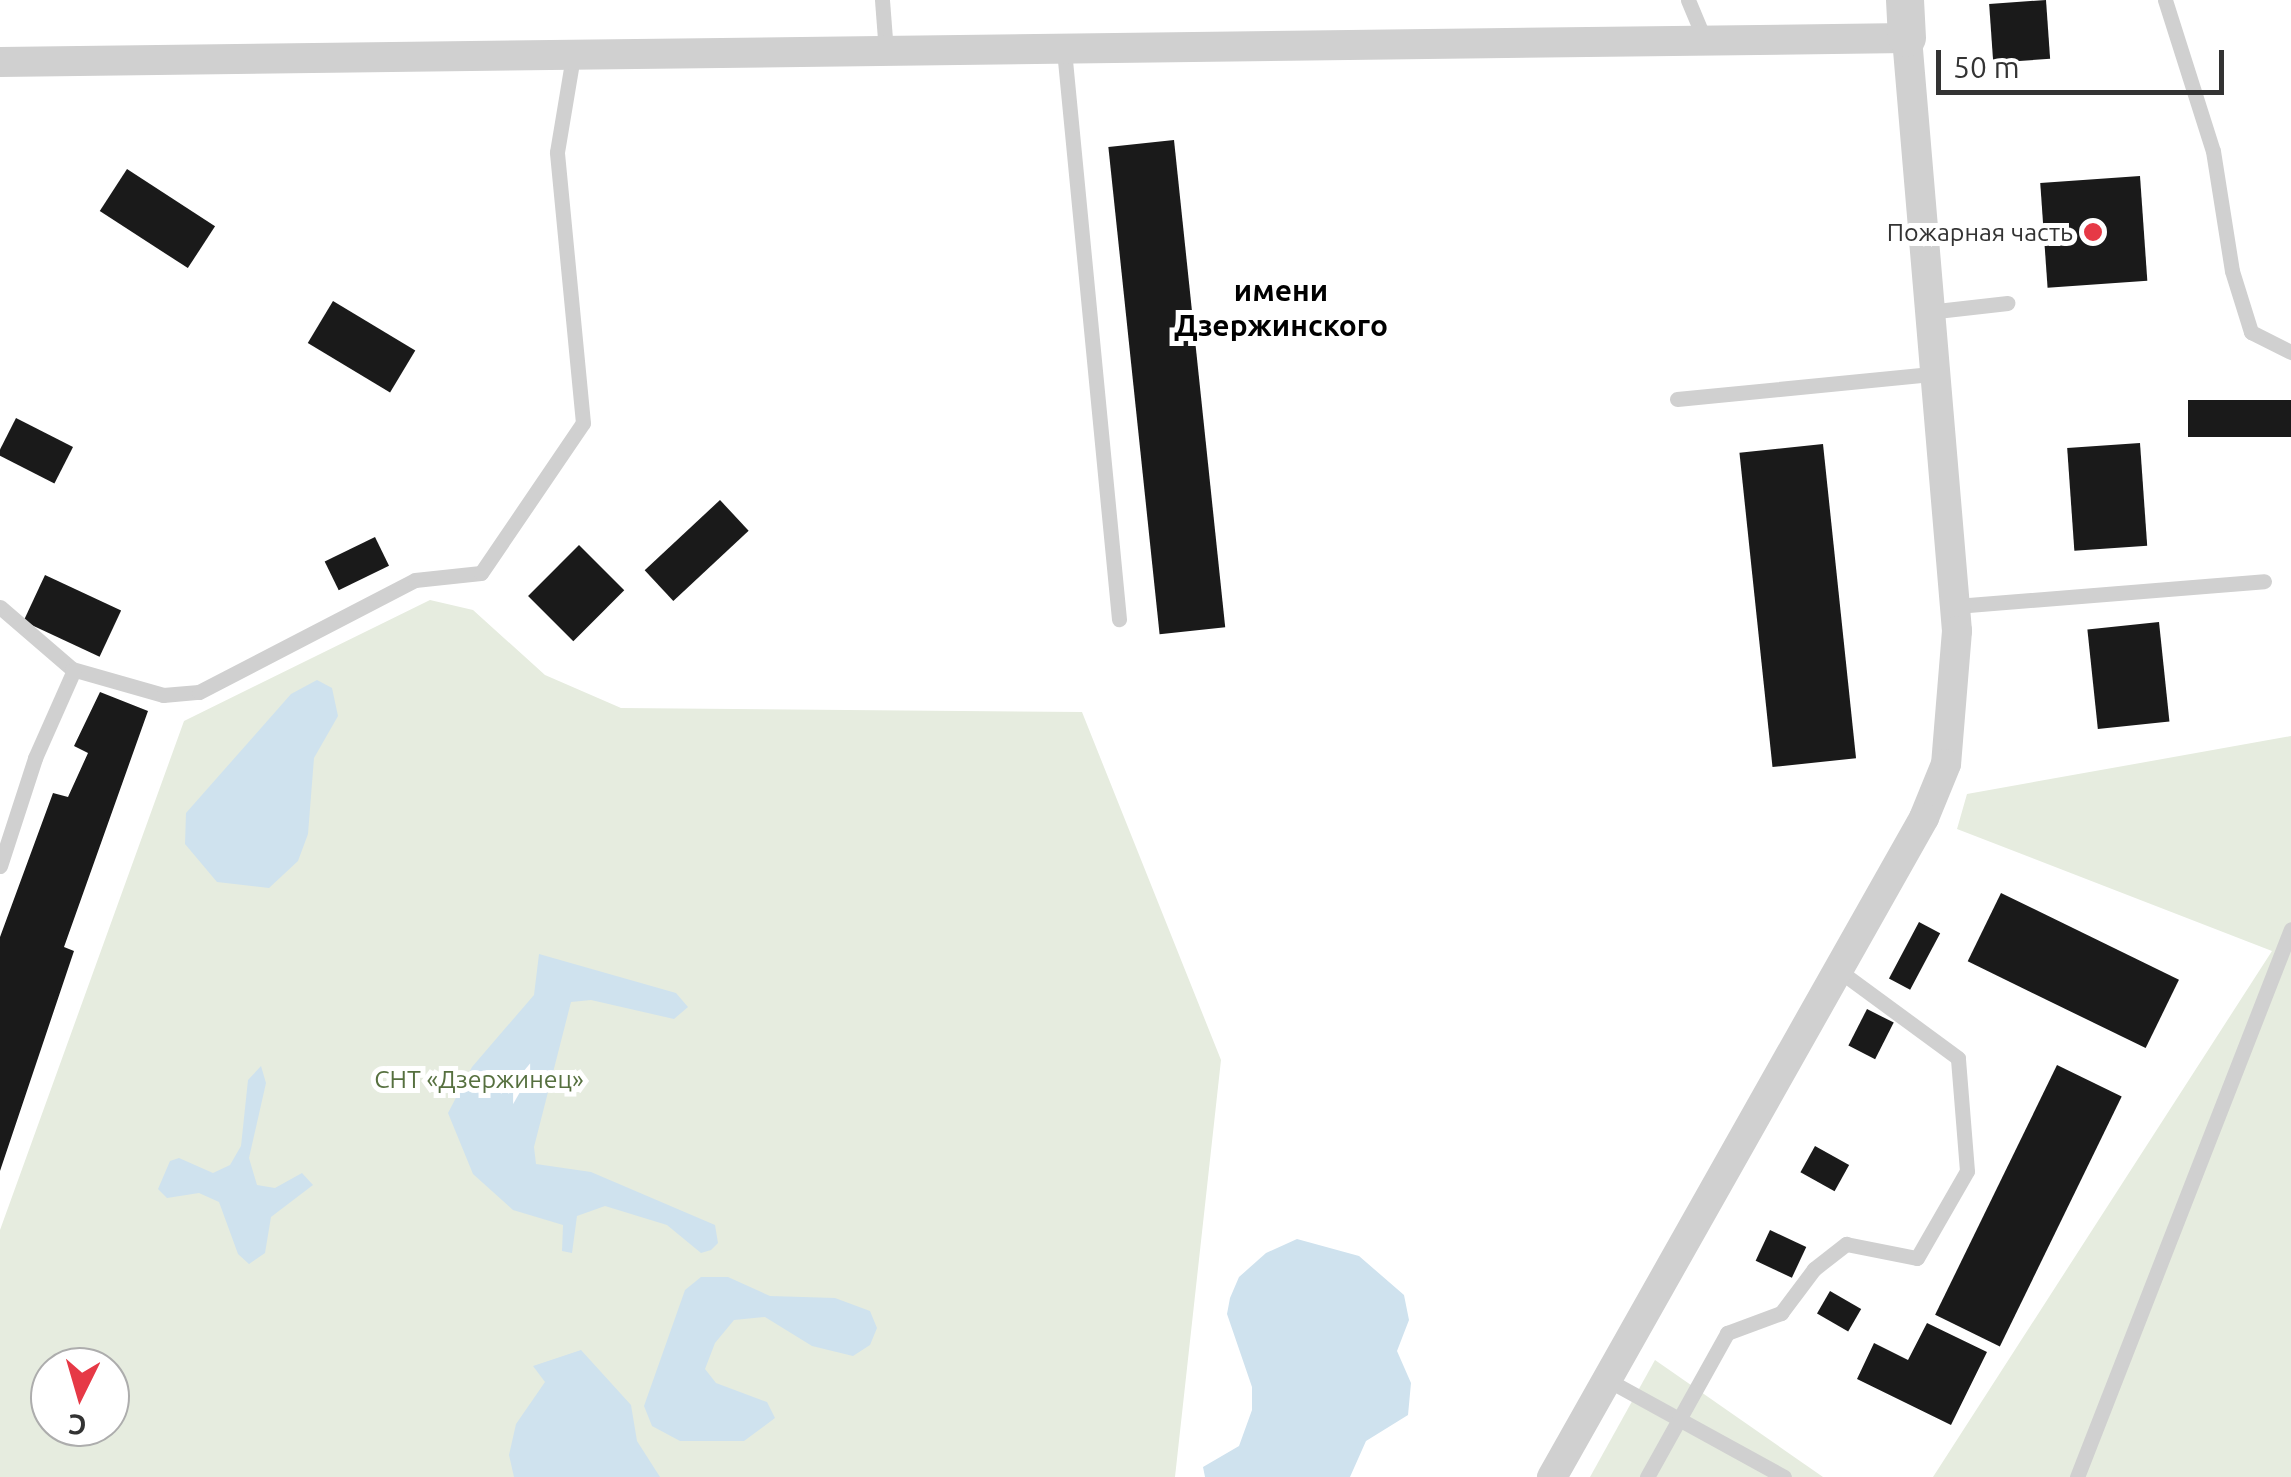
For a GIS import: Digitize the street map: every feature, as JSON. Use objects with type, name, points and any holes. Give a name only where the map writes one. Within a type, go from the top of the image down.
[{"type":"street","points":[[1552,1477],[1934,799],[1946,764],[1956,692],[1956,606],[1928,312],[1905,0]]},
{"type":"street","points":[[0,62],[1907,38]]},
{"type":"lane","points":[[882,0],[886,52]]},
{"type":"lane","points":[[1688,0],[1706,43]]},
{"type":"lane","points":[[2165,0],[2213,151],[2232,271],[2251,332],[2291,352]]},
{"type":"lane","points":[[1064,50],[1119,619]]},
{"type":"lane","points":[[0,608],[74,670],[163,695],[199,692],[415,580],[481,573],[583,423],[557,152],[573,56]]},
{"type":"lane","points":[[1928,312],[2007,304]]},
{"type":"lane","points":[[1677,399],[1934,374]]},
{"type":"lane","points":[[1956,606],[2264,582]]},
{"type":"lane","points":[[0,866],[35,758],[74,670]]},
{"type":"lane","points":[[2077,1477],[2291,930]]},
{"type":"lane","points":[[1646,1477],[1676,1416],[1727,1333],[1781,1313],[1814,1269],[1846,1244],[1917,1258],[1966,1170],[1958,1058],[1837,969]]},
{"type":"lane","points":[[1606,1379],[1784,1477]]},
{"type":"green space","name":"СНТ «Дзержинец»","points":[[430,600],[473,610],[545,675],[621,708],[1082,712],[1221,1060],[1175,1477],[0,1477],[0,1230],[184,721]]},
{"type":"green space","points":[[2291,736],[2291,1477],[1933,1477],[2272,951],[1957,829],[1967,794]]},
{"type":"green space","points":[[1655,1360],[1823,1477],[1590,1477]]},
{"type":"water","points":[[317,680],[332,688],[338,716],[314,758],[308,834],[298,861],[269,888],[217,882],[185,844],[186,813],[291,694]]},
{"type":"water","points":[[539,954],[676,993],[688,1007],[674,1019],[591,1000],[571,1002],[534,1147],[536,1164],[591,1172],[715,1225],[718,1243],[711,1250],[701,1253],[667,1225],[605,1206],[577,1216],[572,1253],[562,1251],[563,1225],[513,1210],[473,1174],[448,1113],[472,1067],[534,995]]},
{"type":"water","points":[[261,1066],[266,1083],[249,1158],[257,1185],[275,1188],[302,1173],[313,1185],[271,1217],[265,1253],[249,1264],[238,1254],[219,1202],[199,1193],[167,1198],[158,1189],[170,1161],[179,1158],[213,1173],[230,1165],[241,1146],[248,1080]]},
{"type":"water","points":[[1297,1239],[1359,1256],[1404,1295],[1409,1320],[1397,1351],[1411,1383],[1408,1415],[1366,1441],[1350,1477],[1205,1477],[1203,1467],[1239,1446],[1252,1410],[1252,1387],[1227,1314],[1230,1298],[1239,1277],[1266,1253]]},
{"type":"water","points":[[701,1277],[728,1277],[770,1296],[835,1298],[870,1311],[877,1328],[870,1345],[853,1356],[812,1346],[765,1317],[734,1320],[715,1343],[705,1369],[716,1383],[767,1402],[775,1418],[744,1441],[680,1441],[652,1426],[644,1406],[685,1290]]},
{"type":"water","points":[[581,1350],[631,1405],[637,1441],[660,1477],[514,1477],[509,1455],[516,1424],[545,1382],[533,1366]]},
{"type":"building","points":[[2046,0],[2050,59],[1993,63],[1989,4]]},
{"type":"building","points":[[1174,140],[1225,627],[1160,634],[1108,147]]},
{"type":"building","points":[[127,169],[215,226],[188,268],[100,211]]},
{"type":"building","name":"Пожарная часть","points":[[2140,176],[2147,281],[2048,288],[2040,183]]},
{"type":"building","points":[[333,301],[415,350],[390,392],[308,343]]},
{"type":"building","points":[[2188,400],[2291,400],[2291,437],[2188,437]]},
{"type":"building","points":[[16,418],[73,447],[54,484],[0,456]]},
{"type":"building","points":[[2140,443],[2147,546],[2074,551],[2067,448]]},
{"type":"building","points":[[1823,444],[1856,758],[1772,767],[1739,453]]},
{"type":"building","points":[[720,500],[749,531],[673,601],[645,570]]},
{"type":"building","points":[[375,537],[389,566],[339,590],[325,562]]},
{"type":"building","points":[[579,545],[624,590],[573,641],[528,596]]},
{"type":"building","points":[[45,575],[121,610],[100,657],[23,621]]},
{"type":"building","points":[[2159,622],[2169,721],[2098,729],[2087,630]]},
{"type":"building","points":[[100,692],[148,711],[64,947],[74,951],[0,1171],[0,937],[53,793],[68,797],[88,753],[74,746]]},
{"type":"building","points":[[2001,893],[2179,980],[2146,1048],[1968,961]]},
{"type":"building","points":[[1919,922],[1940,933],[1910,990],[1889,979]]},
{"type":"building","points":[[1867,1009],[1894,1023],[1875,1059],[1848,1046]]},
{"type":"building","points":[[2057,1065],[2122,1097],[2000,1346],[1935,1315]]},
{"type":"building","points":[[1815,1146],[1849,1165],[1835,1191],[1800,1172]]},
{"type":"building","points":[[1770,1230],[1806,1247],[1792,1278],[1756,1261]]},
{"type":"building","points":[[1830,1291],[1861,1309],[1848,1332],[1817,1314]]},
{"type":"building","points":[[1927,1323],[1987,1352],[1951,1425],[1857,1379],[1874,1343],[1908,1360]]},
{"type":"place","name":"Пожарная часть","points":[[2093,232]]},
{"type":"district","name":"имени Дзержинского","points":[[1281,307]]}]
